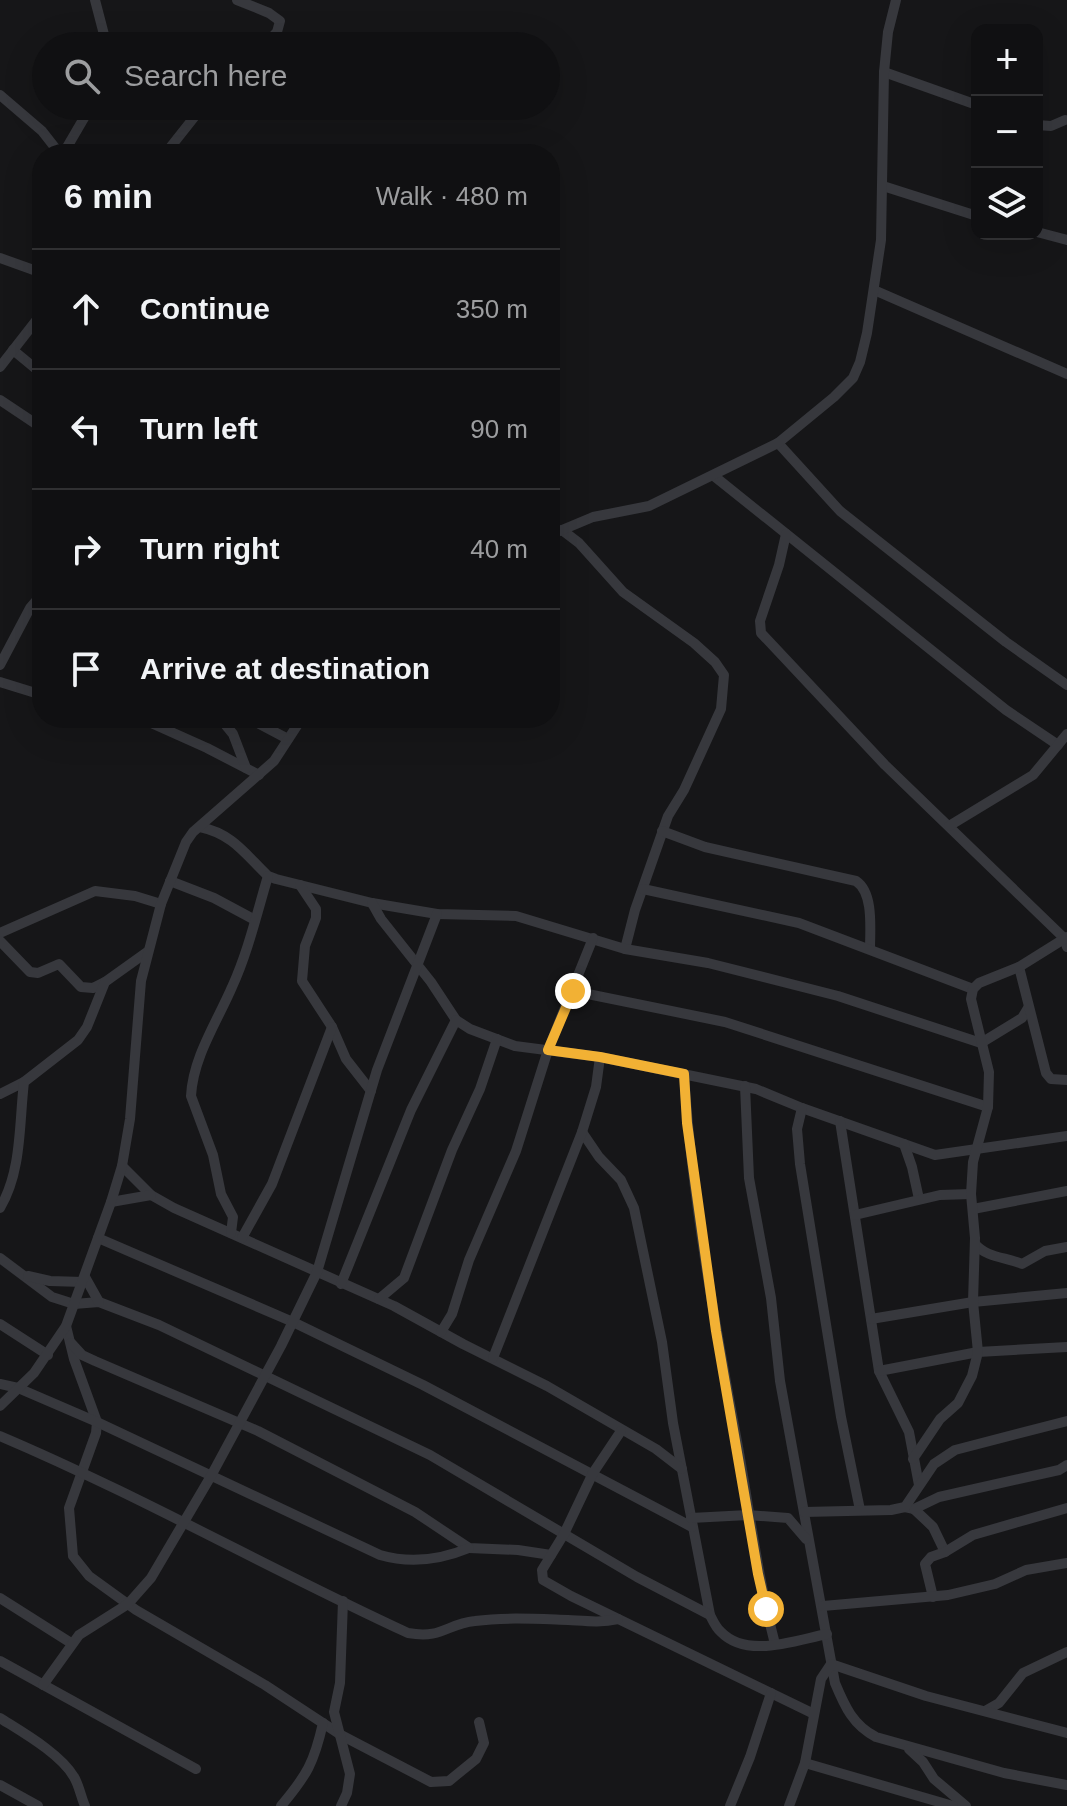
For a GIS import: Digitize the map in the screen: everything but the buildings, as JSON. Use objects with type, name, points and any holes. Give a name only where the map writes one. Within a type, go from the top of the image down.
[{"type":"street","points":[[95,0],[103,32]]},
{"type":"street","points":[[237,0],[280,21],[277,32]]},
{"type":"street","points":[[625,949],[662,831],[721,709],[724,675],[694,643],[623,592],[579,543],[562,530],[593,517],[649,506],[778,443],[834,397],[858,371],[881,240],[884,72],[888,32],[896,0]]},
{"type":"street","points":[[884,72],[971,103]]},
{"type":"street","points":[[0,95],[53,144]]},
{"type":"street","points":[[68,144],[83,120]]},
{"type":"street","points":[[173,144],[192,120]]},
{"type":"street","points":[[1043,125],[1051,126],[1065,120]]},
{"type":"street","points":[[883,186],[971,214]]},
{"type":"street","points":[[1043,234],[1067,240]]},
{"type":"street","points":[[0,258],[32,269]]},
{"type":"street","points":[[874,290],[1067,374]]},
{"type":"street","points":[[0,367],[32,326]]},
{"type":"street","points":[[13,350],[32,366]]},
{"type":"street","points":[[0,400],[32,421]]},
{"type":"street","points":[[778,443],[840,511],[1006,642],[1067,685]]},
{"type":"street","points":[[714,476],[1006,710],[1058,745]]},
{"type":"street","points":[[786,534],[760,621],[761,633],[885,765],[1066,941],[1019,967],[979,983],[973,989],[971,999],[989,1072],[988,1107],[976,1150],[971,1194],[975,1244],[973,1302],[978,1352],[972,1376],[958,1403],[940,1419],[913,1459]]},
{"type":"street","points":[[0,665],[32,606]]},
{"type":"street","points":[[0,682],[32,692]]},
{"type":"street","points":[[161,728],[259,775]]},
{"type":"street","points":[[226,728],[240,749],[246,768]]},
{"type":"street","points":[[267,728],[288,739]]},
{"type":"street","points":[[0,1406],[48,1355],[66,1326],[111,1202],[122,1166],[130,1119],[141,981],[147,952],[161,904],[186,842],[193,832],[274,761],[295,728]]},
{"type":"street","points":[[949,826],[1033,775],[1067,734]]},
{"type":"street","points":[[200,827],[219,831],[228,837],[268,876],[300,885],[372,903],[437,914],[516,916],[625,949],[708,963],[838,996],[981,1043],[1022,1018],[1028,1008]]},
{"type":"street","points":[[662,831],[705,847],[856,881],[863,889],[870,916],[870,949]]},
{"type":"street","points":[[236,1235],[233,1217],[221,1194],[213,1155],[191,1096],[191,1086],[208,1036],[233,985],[268,876]]},
{"type":"street","points":[[170,881],[214,898],[255,920]]},
{"type":"street","points":[[300,885],[316,909],[303,956],[302,981],[332,1027],[346,1059],[371,1091]]},
{"type":"street","points":[[643,889],[799,923],[973,989]]},
{"type":"street","points":[[0,933],[88,893],[135,896],[161,904]]},
{"type":"street","points":[[372,903],[456,1020],[515,1046],[600,1057],[745,1086],[935,1155],[1067,1136]]},
{"type":"street","points":[[43,1685],[79,1635],[128,1604],[151,1578],[266,1375],[317,1272],[394,1020],[437,914]]},
{"type":"street","points":[[441,1332],[452,1314],[469,1260],[516,1151],[548,1050],[593,938]]},
{"type":"street","points":[[0,941],[30,972],[38,973],[59,964],[64,966],[73,982],[81,987],[93,988],[147,952]]},
{"type":"street","points":[[1019,967],[1046,1073],[1051,1079],[1067,1080]]},
{"type":"street","points":[[0,1094],[24,1082],[78,1040],[87,1027],[105,982]]},
{"type":"street","points":[[573,991],[737,1025],[988,1107]]},
{"type":"street","points":[[341,1284],[411,1110],[456,1020]]},
{"type":"street","points":[[236,1235],[272,1184],[332,1027]]},
{"type":"street","points":[[379,1299],[404,1278],[497,1039]]},
{"type":"street","points":[[493,1358],[582,1132],[596,1087],[600,1057]]},
{"type":"street","points":[[684,1074],[687,1123],[714,1316],[758,1574],[775,1644]]},
{"type":"street","points":[[0,1208],[10,1188],[15,1164],[24,1082]]},
{"type":"street","points":[[745,1086],[749,1178],[771,1298],[780,1381],[835,1683],[853,1720],[876,1737],[1004,1773],[1067,1785]]},
{"type":"street","points":[[802,1108],[797,1129],[800,1164],[841,1417],[860,1510]]},
{"type":"street","points":[[840,1121],[879,1371],[909,1432],[919,1485]]},
{"type":"street","points":[[582,1132],[599,1157],[621,1180],[634,1208],[662,1342],[691,1523],[710,1615],[720,1632],[733,1641],[756,1646],[827,1634]]},
{"type":"street","points":[[904,1144],[919,1199]]},
{"type":"street","points":[[122,1166],[151,1195],[379,1299],[547,1386],[656,1449],[682,1469]]},
{"type":"street","points":[[973,1209],[1067,1191]]},
{"type":"street","points":[[855,1215],[940,1195],[971,1194]]},
{"type":"street","points":[[111,1202],[151,1195]]},
{"type":"street","points":[[98,1238],[293,1322],[691,1523],[748,1515],[788,1518],[809,1542]]},
{"type":"street","points":[[975,1244],[989,1255],[1004,1256],[1022,1264],[1045,1251],[1067,1247]]},
{"type":"street","points":[[0,1258],[27,1275],[52,1297],[74,1304],[99,1302],[159,1325],[441,1460],[637,1577],[710,1615]]},
{"type":"street","points":[[27,1275],[50,1281],[84,1280]]},
{"type":"street","points":[[84,1280],[99,1302]]},
{"type":"street","points":[[871,1319],[973,1302],[1067,1293]]},
{"type":"street","points":[[0,1324],[48,1355]]},
{"type":"street","points":[[66,1326],[97,1422],[69,1508],[73,1556],[89,1576],[128,1604],[240,1670],[341,1735],[431,1782],[443,1783],[458,1774],[481,1752],[484,1743],[479,1722]]},
{"type":"street","points":[[69,1341],[82,1355],[240,1422],[415,1512],[469,1548]]},
{"type":"street","points":[[879,1371],[978,1352],[1067,1347]]},
{"type":"street","points":[[0,1384],[18,1388],[97,1422],[368,1549],[399,1560],[439,1558],[469,1548],[551,1555]]},
{"type":"street","points":[[909,1508],[919,1485],[934,1464],[955,1450],[1067,1421]]},
{"type":"street","points":[[621,1431],[593,1473],[541,1574],[543,1580],[814,1714]]},
{"type":"street","points":[[0,1436],[83,1471],[408,1633],[440,1634],[475,1621],[571,1620],[595,1623],[618,1619]]},
{"type":"street","points":[[804,1512],[909,1508],[939,1497],[1059,1470],[1067,1465]]},
{"type":"street","points":[[909,1508],[933,1527],[945,1552]]},
{"type":"street","points":[[933,1597],[925,1564],[931,1557],[973,1535],[1067,1508]]},
{"type":"street","points":[[823,1606],[933,1597],[978,1589],[1026,1570],[1067,1563]]},
{"type":"street","points":[[0,1598],[71,1643]]},
{"type":"street","points":[[341,1806],[350,1784],[334,1712],[340,1683],[343,1601]]},
{"type":"street","points":[[985,1711],[999,1703],[1023,1673],[1067,1652]]},
{"type":"street","points":[[0,1661],[196,1769]]},
{"type":"street","points":[[831,1664],[926,1696],[1067,1733]]},
{"type":"street","points":[[789,1806],[805,1763],[821,1679],[831,1664]]},
{"type":"street","points":[[730,1806],[771,1693]]},
{"type":"street","points":[[0,1718],[45,1748],[67,1768],[75,1777],[85,1806]]},
{"type":"street","points":[[281,1806],[315,1758],[323,1723]]},
{"type":"street","points":[[908,1747],[934,1779],[966,1806]]},
{"type":"street","points":[[805,1763],[953,1806]]},
{"type":"street","points":[[2,1789],[38,1806]]},
{"type":"route","points":[[573,991],[548,1050],[684,1074],[687,1123],[716,1331],[766,1609]]}]
